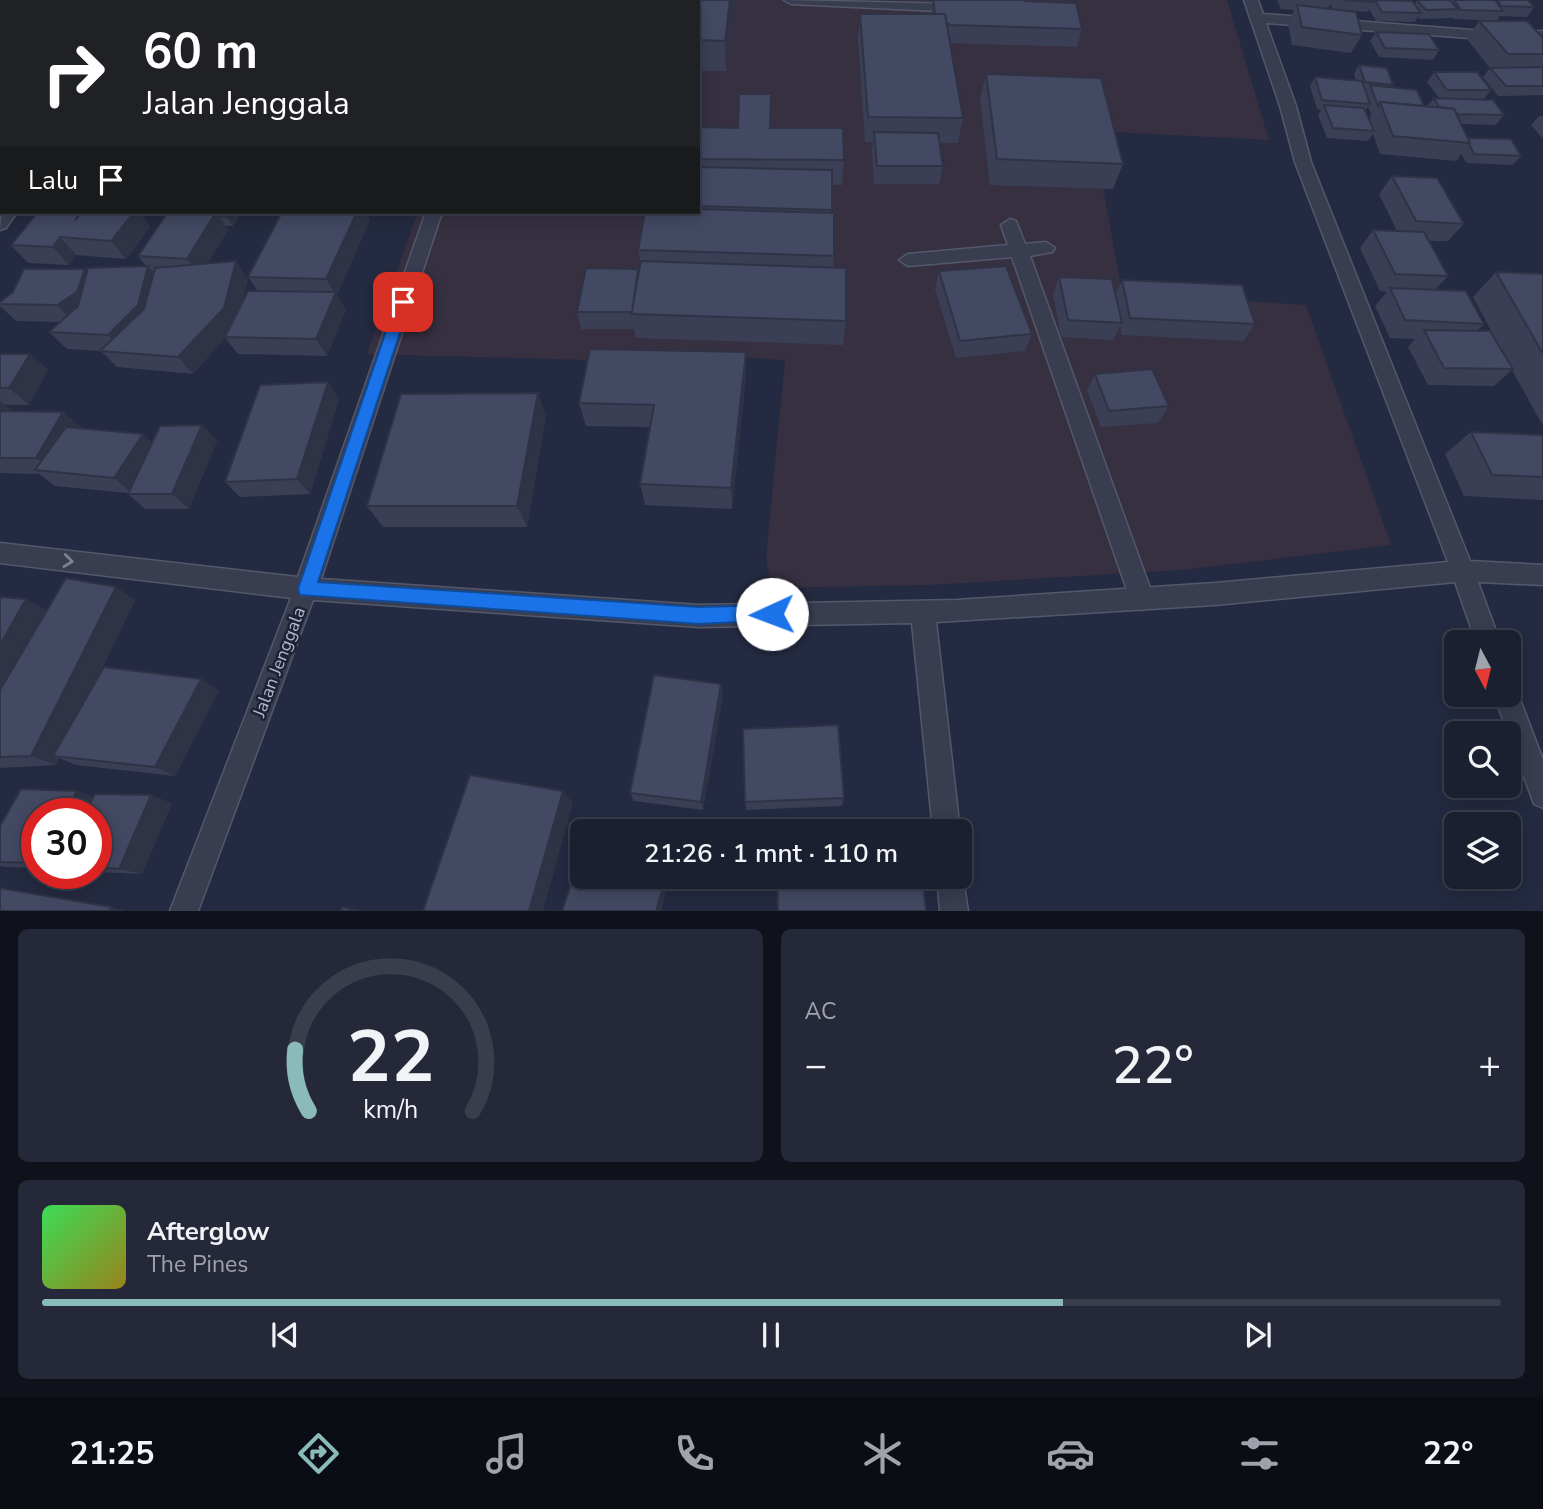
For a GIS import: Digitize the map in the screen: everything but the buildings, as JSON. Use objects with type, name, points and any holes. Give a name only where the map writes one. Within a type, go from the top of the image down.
[{"type":"street","points":[[791,0],[972,9]]},
{"type":"street","points":[[1484,630],[1303,162],[1289,106],[1255,9],[1497,36],[1543,35]]},
{"type":"street","name":"Jalan Jenggala","points":[[184,911],[306,589],[433,214]]},
{"type":"street","points":[[1010,225],[1142,599]]},
{"type":"street","points":[[908,260],[1046,248]]},
{"type":"street","points":[[0,553],[306,589],[699,615],[923,611],[1142,599],[1463,571],[1543,575]]},
{"type":"street","points":[[923,611],[945,819]]},
{"type":"street","points":[[1510,707],[1543,795]]},
{"type":"street","points":[[952,889],[954,911]]},
{"type":"shaded area","points":[[700,0],[1227,0],[1269,140],[1093,131],[1122,293],[1306,305],[1391,545],[1183,570],[929,585],[771,588],[766,557],[785,360],[647,352],[625,361],[367,354],[417,214],[700,214]]},
{"type":"route","points":[[403,302],[306,589],[699,615],[772,614]]}]
